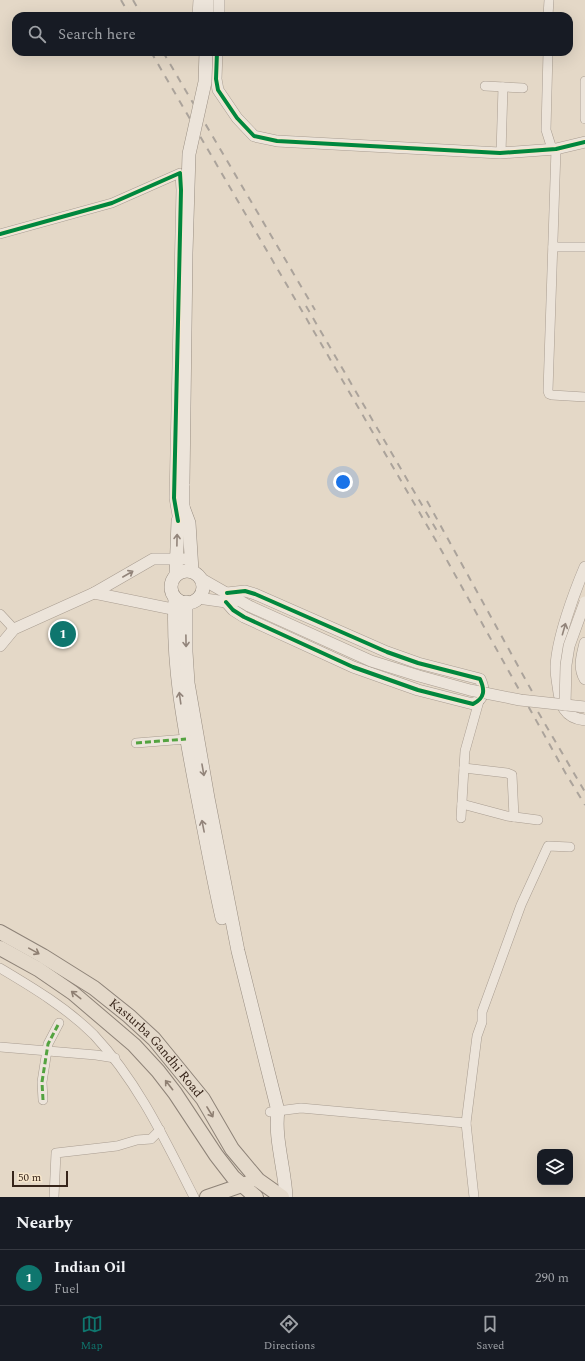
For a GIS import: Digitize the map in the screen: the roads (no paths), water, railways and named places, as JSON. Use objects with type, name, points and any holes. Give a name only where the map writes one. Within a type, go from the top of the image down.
[{"type":"main road","points":[[207,0],[207,12]]},
{"type":"main road","points":[[206,56],[205,82],[189,154],[186,253],[183,507],[178,522],[176,574],[171,583],[171,588],[180,605],[188,683],[211,813],[238,951],[275,1115],[286,1184],[281,1197]]},
{"type":"main road","points":[[180,605],[194,601],[198,598],[203,588],[203,583],[194,569],[189,523],[183,507]]},
{"type":"main road","points":[[176,574],[194,569]]},
{"type":"main road","points":[[180,605],[174,648],[177,680],[186,739],[210,864],[229,952],[275,1115]]},
{"type":"main road","name":"Kasturba Gandhi Road","points":[[0,932],[43,956],[94,988],[129,1016],[154,1039],[203,1099],[232,1149],[258,1180],[281,1197]]},
{"type":"main road","name":"Kasturba Gandhi Road","points":[[0,948],[38,969],[73,993],[134,1045],[158,1071],[175,1093],[227,1169],[241,1185],[256,1197]]},
{"type":"main road","points":[[213,1195],[225,1184],[227,1169]]},
{"type":"main road","points":[[213,1195],[258,1180]]},
{"type":"street","points":[[198,0],[198,12]]},
{"type":"street","points":[[219,0],[219,12]]},
{"type":"street","points":[[548,0],[548,12]]},
{"type":"street","points":[[217,56],[216,79],[218,90],[237,118],[254,136],[277,141],[501,153],[554,149],[585,142]]},
{"type":"street","points":[[548,56],[546,130],[554,149],[553,247],[548,391],[549,394],[552,395],[585,397]]},
{"type":"street","points":[[585,81],[585,119]]},
{"type":"street","points":[[484,86],[523,88]]},
{"type":"street","points":[[501,153],[503,87]]},
{"type":"street","points":[[0,234],[112,203],[180,173],[174,498],[178,522]]},
{"type":"street","points":[[553,247],[585,247]]},
{"type":"street","points":[[0,646],[14,629],[94,593],[153,559],[177,558],[194,569],[227,598],[233,610],[244,617],[353,667],[418,690],[473,704],[479,701]]},
{"type":"street","points":[[585,567],[566,620],[559,645],[556,667],[560,700],[565,710],[569,715],[585,720]]},
{"type":"street","points":[[227,598],[245,591],[255,594],[387,652],[418,663],[480,679],[483,690],[482,696],[479,701],[465,751],[461,818]]},
{"type":"street","points":[[94,593],[180,605]]},
{"type":"street","points":[[198,598],[227,598],[249,606],[371,661],[419,676],[470,690],[513,699],[585,707]]},
{"type":"street","points":[[565,705],[566,665],[569,646],[585,602]]},
{"type":"street","points":[[0,614],[14,629]]},
{"type":"street","points":[[556,667],[583,674],[581,661],[585,643]]},
{"type":"street","points":[[136,743],[186,739]]},
{"type":"street","points":[[464,768],[507,772],[512,775],[514,817]]},
{"type":"street","points":[[462,804],[514,817],[538,820]]},
{"type":"street","points":[[474,1197],[466,1123],[477,1036],[482,1022],[482,1012],[495,972],[510,938],[521,905],[548,846],[570,847]]},
{"type":"street","points":[[0,968],[64,1009],[93,1034],[115,1058],[139,1094],[160,1130],[194,1197]]},
{"type":"street","points":[[43,1100],[42,1082],[48,1044],[59,1023]]},
{"type":"street","points":[[0,1048],[115,1058]]},
{"type":"street","points":[[275,1115],[301,1108],[466,1123]]},
{"type":"street","points":[[54,1197],[56,1153],[117,1146],[136,1140],[151,1139],[160,1130]]},
{"type":"railway","points":[[121,0],[128,12]]},
{"type":"railway","points":[[133,0],[140,12]]},
{"type":"railway","points":[[153,56],[439,546],[566,774],[585,805]]},
{"type":"railway","points":[[165,56],[315,310]]},
{"type":"railway","points":[[306,306],[440,536]]},
{"type":"railway","points":[[427,501],[539,704]]},
{"type":"railway","points":[[531,700],[585,792]]},
{"type":"place","name":"Indian Oil","points":[[63,634]]}]
